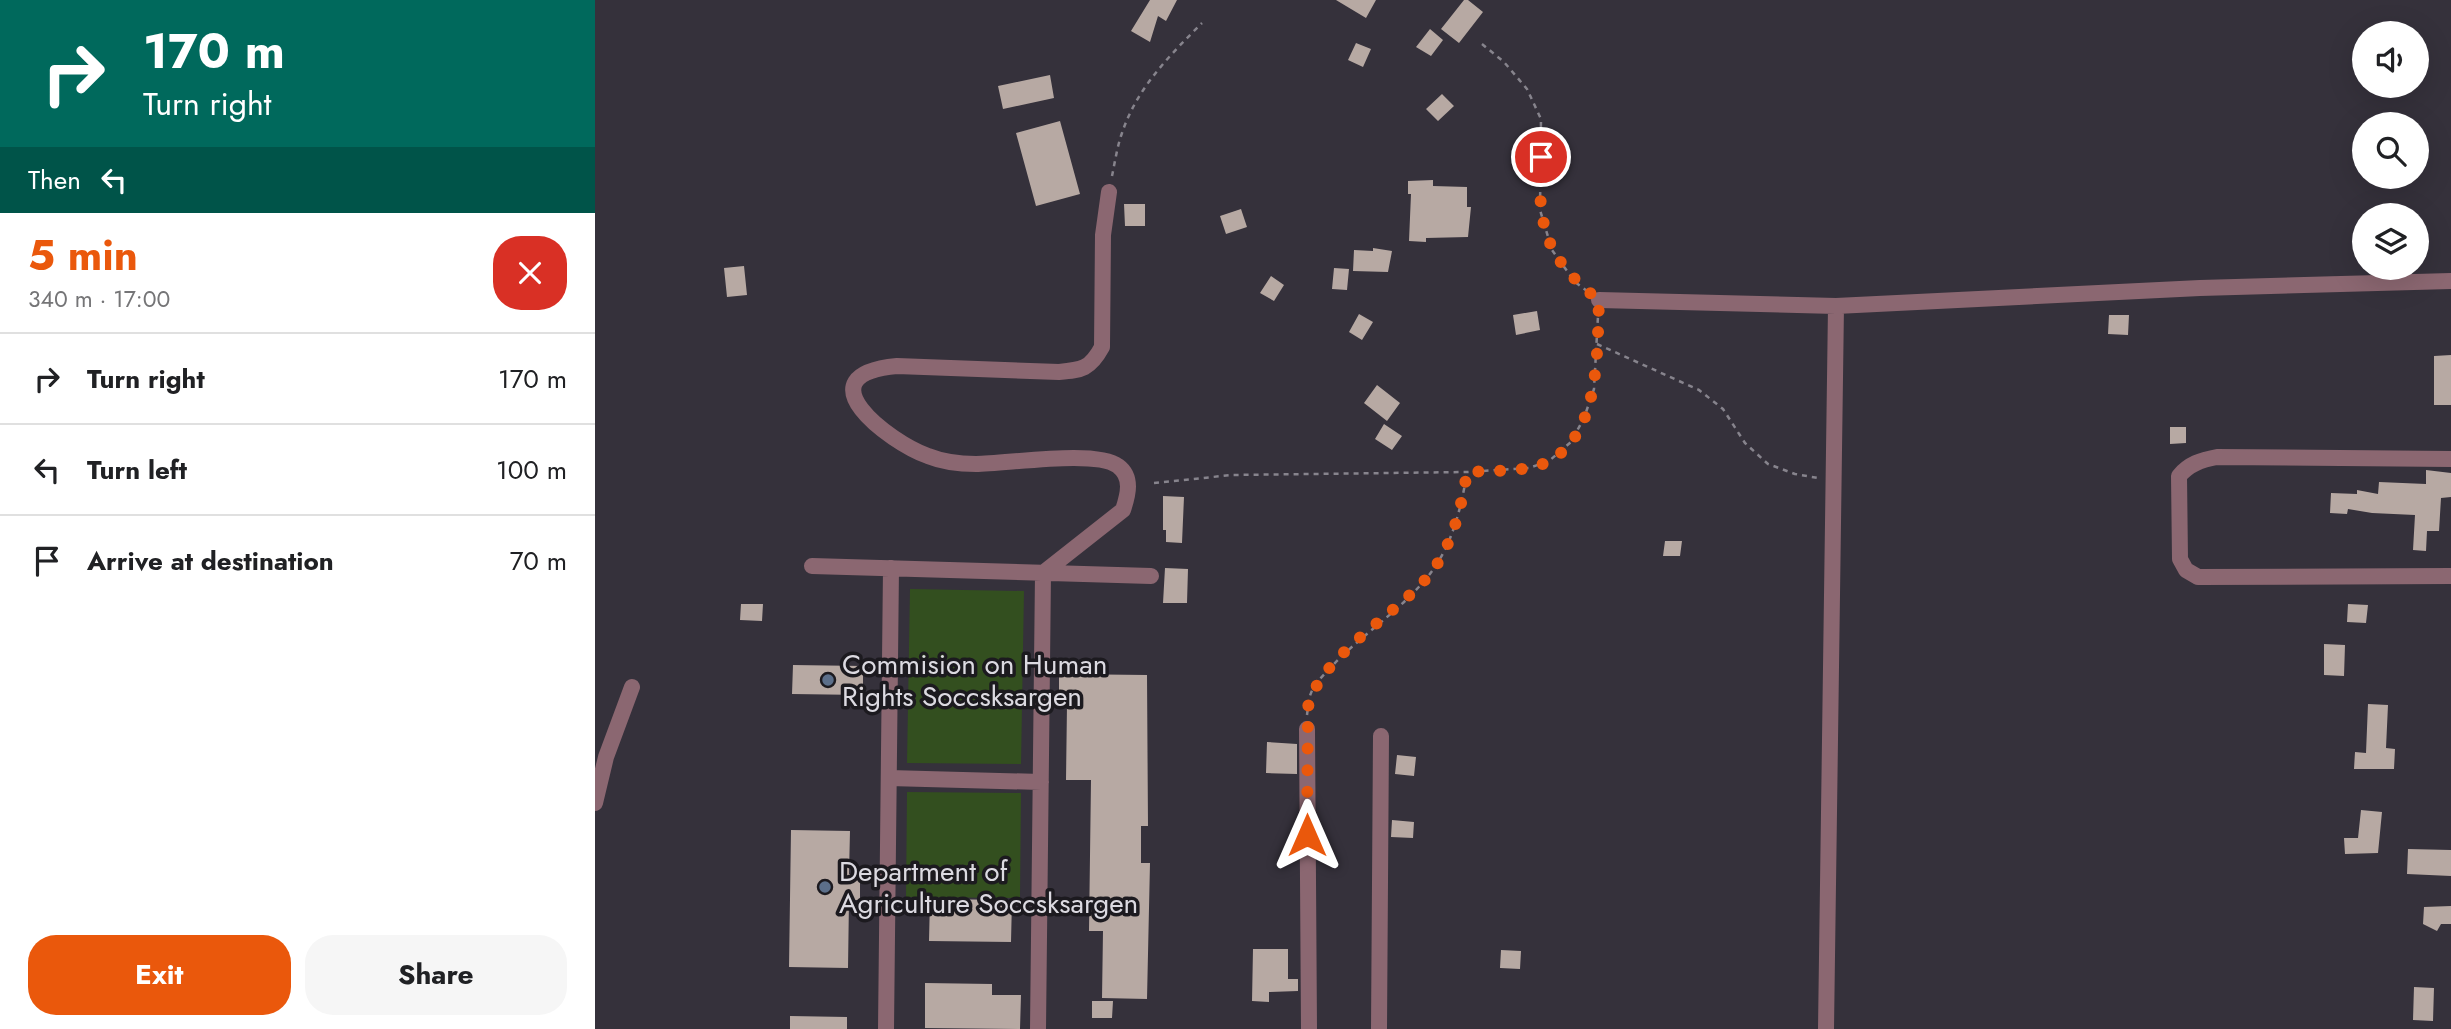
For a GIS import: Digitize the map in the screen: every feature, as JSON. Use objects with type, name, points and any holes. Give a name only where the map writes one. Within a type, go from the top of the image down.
[{"type":"street","points":[[1043,573],[1123,510],[1129,494],[1127,479],[1118,466],[1097,458],[974,464],[927,456],[893,436],[865,413],[855,401],[853,388],[863,373],[875,368],[897,366],[1059,372],[1081,370],[1094,362],[1102,347],[1103,236],[1109,192]]},
{"type":"street","points":[[1599,300],[1836,306],[2200,288],[2451,281]]},
{"type":"street","points":[[1826,1029],[1836,306]]},
{"type":"street","points":[[2451,458],[2217,457],[2186,467],[2179,476],[2180,559],[2186,570],[2198,577],[2451,576]]},
{"type":"street","points":[[812,566],[1151,576]]},
{"type":"street","points":[[886,1029],[891,568]]},
{"type":"street","points":[[1038,1029],[1043,573]]},
{"type":"street","points":[[595,803],[606,757],[632,687]]},
{"type":"street","points":[[1307,729],[1309,1029]]},
{"type":"street","points":[[1379,1029],[1381,736]]},
{"type":"street","points":[[889,778],[1041,782]]},
{"type":"path","points":[[1109,192],[1122,134],[1139,95],[1165,60],[1202,23]]},
{"type":"path","points":[[1154,484],[1232,475],[1467,472],[1529,468],[1549,461],[1571,442],[1584,418],[1594,389],[1599,300],[1575,282],[1552,250],[1539,210],[1541,119],[1527,89],[1504,62],[1482,44]]},
{"type":"path","points":[[1597,344],[1699,390],[1723,409],[1745,443],[1768,464],[1795,474],[1834,480]]},
{"type":"path","points":[[1307,729],[1311,693],[1319,680],[1364,635],[1396,610],[1419,587],[1437,561],[1448,543],[1462,502],[1467,472]]},
{"type":"green space","points":[[910,589],[1024,591],[1021,764],[907,763]]},
{"type":"green space","points":[[907,792],[1021,793],[1020,898],[906,897]]},
{"type":"building","points":[[1150,0],[1177,0],[1166,21],[1158,16],[1150,42],[1131,31]]},
{"type":"building","points":[[1336,0],[1376,0],[1366,18]]},
{"type":"building","points":[[1464,0],[1468,0],[1483,12],[1459,43],[1441,29]]},
{"type":"building","points":[[1430,29],[1443,40],[1431,56],[1416,47]]},
{"type":"building","points":[[1356,43],[1371,49],[1363,67],[1348,60]]},
{"type":"building","points":[[1050,75],[1054,98],[1003,109],[998,86]]},
{"type":"building","points":[[1442,94],[1454,106],[1438,121],[1426,109]]},
{"type":"building","points":[[1060,121],[1080,194],[1036,206],[1016,133]]},
{"type":"building","points":[[1433,180],[1433,186],[1467,187],[1467,207],[1471,207],[1468,237],[1426,238],[1426,242],[1409,241],[1411,194],[1408,194],[1408,181]]},
{"type":"building","points":[[1124,204],[1145,204],[1145,226],[1125,226]]},
{"type":"building","points":[[1241,209],[1247,227],[1226,234],[1220,216]]},
{"type":"building","points":[[1373,248],[1392,251],[1388,272],[1353,271],[1354,250],[1373,251]]},
{"type":"building","points":[[744,266],[747,295],[727,297],[724,268]]},
{"type":"building","points":[[1334,268],[1349,269],[1347,290],[1332,289]]},
{"type":"building","points":[[1271,276],[1284,285],[1274,301],[1260,293]]},
{"type":"building","points":[[1537,311],[1540,330],[1516,335],[1513,315]]},
{"type":"building","points":[[1359,314],[1373,322],[1362,340],[1349,332]]},
{"type":"building","points":[[2109,315],[2129,315],[2128,335],[2108,334]]},
{"type":"building","points":[[2451,355],[2451,405],[2434,405],[2434,356]]},
{"type":"building","points":[[1377,385],[1400,403],[1387,421],[1364,403]]},
{"type":"building","points":[[1384,424],[1402,436],[1392,450],[1375,439]]},
{"type":"building","points":[[2170,427],[2186,427],[2186,443],[2170,444]]},
{"type":"building","points":[[2426,470],[2451,473],[2451,497],[2441,498],[2439,531],[2427,531],[2426,551],[2413,550],[2415,515],[2348,509],[2347,514],[2330,513],[2331,493],[2357,494],[2357,490],[2378,494],[2379,482],[2426,484]]},
{"type":"building","points":[[1163,496],[1184,497],[1182,543],[1166,542],[1166,530],[1163,530]]},
{"type":"building","points":[[1665,541],[1682,541],[1680,556],[1663,556]]},
{"type":"building","points":[[1165,568],[1188,569],[1187,603],[1163,603]]},
{"type":"building","points":[[741,604],[763,604],[762,621],[740,620]]},
{"type":"building","points":[[2348,604],[2368,605],[2366,623],[2347,622]]},
{"type":"building","points":[[2324,644],[2345,645],[2344,676],[2324,675]]},
{"type":"building","name":"Commision on Human Rights Soccsksargen","points":[[793,665],[863,666],[863,695],[792,694]]},
{"type":"building","points":[[1059,674],[1147,675],[1148,826],[1141,826],[1141,863],[1150,863],[1147,999],[1102,998],[1103,931],[1089,931],[1091,780],[1066,780],[1067,705],[1059,705]]},
{"type":"building","points":[[2368,704],[2388,705],[2386,748],[2395,749],[2394,769],[2354,769],[2355,752],[2366,753]]},
{"type":"building","points":[[1267,742],[1297,744],[1297,774],[1266,773]]},
{"type":"building","points":[[1397,755],[1416,757],[1414,776],[1395,774]]},
{"type":"building","points":[[2361,810],[2382,812],[2378,853],[2345,854],[2344,838],[2358,838]]},
{"type":"building","points":[[1392,820],[1414,822],[1413,838],[1391,837]]},
{"type":"building","name":"Department of Agriculture Soccsksargen","points":[[791,830],[850,831],[849,874],[860,874],[860,900],[849,900],[848,968],[789,967]]},
{"type":"building","points":[[2408,849],[2451,850],[2451,876],[2407,874]]},
{"type":"building","points":[[930,899],[1012,900],[1011,942],[929,941]]},
{"type":"building","points":[[2451,906],[2451,924],[2441,924],[2437,931],[2423,924],[2424,907]]},
{"type":"building","points":[[1253,949],[1288,949],[1288,979],[1298,979],[1298,991],[1269,992],[1269,1002],[1252,1001]]},
{"type":"building","points":[[1501,950],[1521,951],[1520,969],[1500,968]]},
{"type":"building","points":[[925,983],[992,984],[992,995],[1021,995],[1020,1029],[925,1028]]},
{"type":"building","points":[[2414,987],[2434,988],[2433,1021],[2413,1020]]},
{"type":"building","points":[[1092,1001],[1113,1001],[1112,1018],[1092,1018]]},
{"type":"building","points":[[790,1016],[847,1017],[847,1029],[790,1029]]},
{"type":"place","name":"Commision on Human Rights Soccsksargen","points":[[828,680]]},
{"type":"place","name":"Department of Agriculture Soccsksargen","points":[[825,887]]},
{"type":"route","points":[[1307,835],[1308,707],[1311,693],[1319,680],[1426,579],[1448,543],[1462,502],[1467,472],[1529,468],[1549,461],[1571,442],[1584,418],[1594,389],[1599,300],[1575,282],[1552,250],[1539,210],[1541,157]]}]
